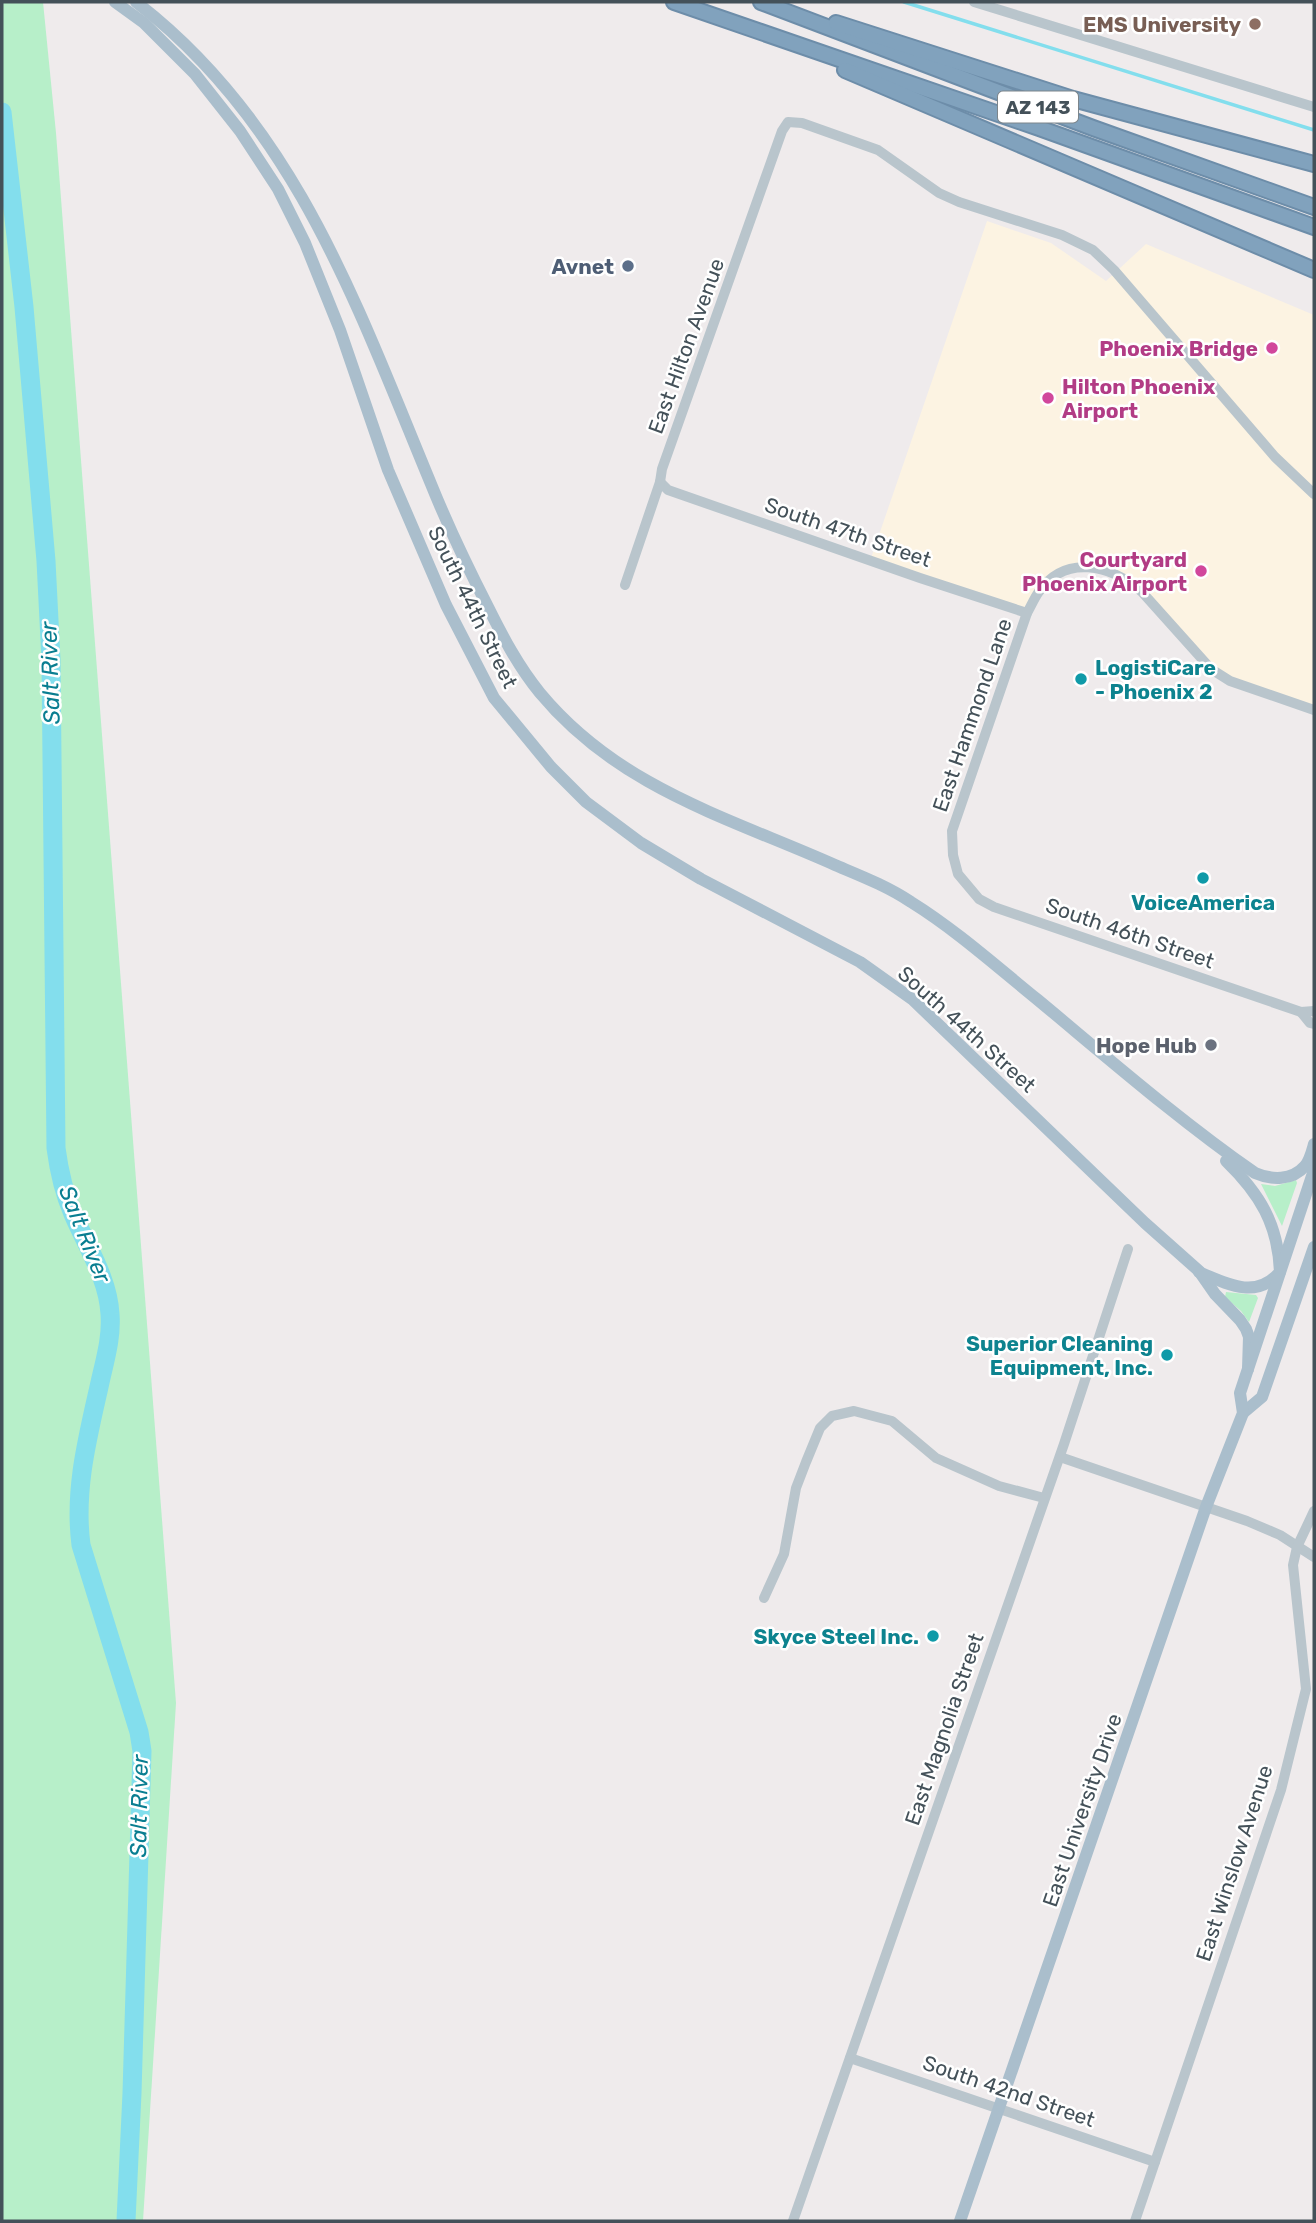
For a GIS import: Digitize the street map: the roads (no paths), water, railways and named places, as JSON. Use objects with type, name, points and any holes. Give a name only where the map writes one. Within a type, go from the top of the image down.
[{"type":"highway","name":"AZ 143","points":[[674,2],[1039,128],[1314,227]]},
{"type":"highway","name":"AZ 143","points":[[762,2],[1093,128],[1314,208]]},
{"type":"highway","points":[[762,2],[852,27],[1083,102],[1314,164]]},
{"type":"highway","points":[[774,38],[894,92],[1314,270]]},
{"type":"main road","name":"South 44th Street","points":[[115,2],[144,23],[195,74],[240,131],[278,189],[305,243],[330,305],[388,470],[446,604],[494,698],[551,767],[586,802],[641,844],[701,879],[860,962],[912,999],[1199,1271]]},
{"type":"main road","name":"South 44th Street","points":[[136,2],[186,43],[226,87],[266,139],[311,211],[345,278],[457,548],[516,660],[541,694],[570,724],[624,769],[666,792],[864,877],[913,903],[970,944],[1192,1128]]},
{"type":"main road","points":[[1192,1128],[1245,1181],[1265,1209],[1275,1236],[1280,1272],[1273,1280],[1262,1285],[1241,1287],[1227,1284],[1199,1271]]},
{"type":"main road","points":[[1192,1128],[1255,1173],[1271,1178],[1298,1172],[1305,1166],[1314,1144]]},
{"type":"main road","name":"East University Drive","points":[[1243,1413],[1240,1392],[1314,1171]]},
{"type":"main road","name":"East University Drive","points":[[960,2221],[1206,1507],[1243,1413],[1262,1397],[1314,1247]]},
{"type":"main road","points":[[1199,1271],[1246,1329],[1249,1337],[1248,1369]]},
{"type":"main road","points":[[1280,1272],[1303,1279]]},
{"type":"street","points":[[974,2],[1314,107]]},
{"type":"street","name":"East Hilton Avenue","points":[[625,585],[662,469],[782,131],[788,122],[802,123],[878,150],[939,193],[1062,235],[1093,250],[1114,270],[1275,457],[1314,494]]},
{"type":"street","name":"South 47th Street","points":[[660,482],[668,491],[1027,613]]},
{"type":"street","name":"East Hammond Lane","points":[[958,874],[953,855],[952,831],[1027,613],[1038,592],[1054,576],[1072,568],[1090,566],[1113,572],[1142,592],[1211,669],[1230,681],[1314,710]]},
{"type":"street","name":"South 46th Street","points":[[958,874],[979,899],[995,907],[1301,1012],[1314,1011]]},
{"type":"street","name":"South 46th Street","points":[[1301,1012],[1314,1024]]},
{"type":"street","name":"East Magnolia Street","points":[[793,2221],[1059,1457],[1128,1249]]},
{"type":"street","points":[[764,1598],[784,1554],[796,1488],[820,1428],[832,1416],[855,1410],[892,1421],[936,1458],[999,1486],[1044,1498]]},
{"type":"street","points":[[1059,1457],[1247,1521],[1279,1535],[1314,1557]]},
{"type":"street","name":"East Winslow Avenue","points":[[1135,2221],[1280,1790],[1306,1689],[1293,1574],[1297,1547],[1314,1511]]},
{"type":"street","name":"South 42nd Street","points":[[850,2058],[1155,2162]]},
{"type":"waterway","points":[[904,2],[1314,130]]},
{"type":"waterway","name":"Salt River","points":[[2,112],[24,307],[46,561],[51,660],[56,1148],[67,1198],[101,1275],[110,1314],[107,1351],[80,1485],[79,1525],[81,1545],[139,1732],[142,1751],[126,2221]]},
{"type":"place","name":"EMS University","points":[[1255,24]]},
{"type":"place","name":"Avnet","points":[[628,266]]},
{"type":"place","name":"Phoenix Bridge","points":[[1272,348]]},
{"type":"place","name":"Hilton Phoenix Airport","points":[[1048,398]]},
{"type":"place","name":"Courtyard Phoenix Airport","points":[[1201,571]]},
{"type":"place","name":"LogistiCare - Phoenix 2","points":[[1081,679]]},
{"type":"place","name":"VoiceAmerica","points":[[1203,878]]},
{"type":"place","name":"Hope Hub","points":[[1211,1045]]},
{"type":"place","name":"Superior Cleaning Equipment, Inc.","points":[[1167,1355]]},
{"type":"place","name":"Skyce Steel Inc.","points":[[933,1636]]}]
